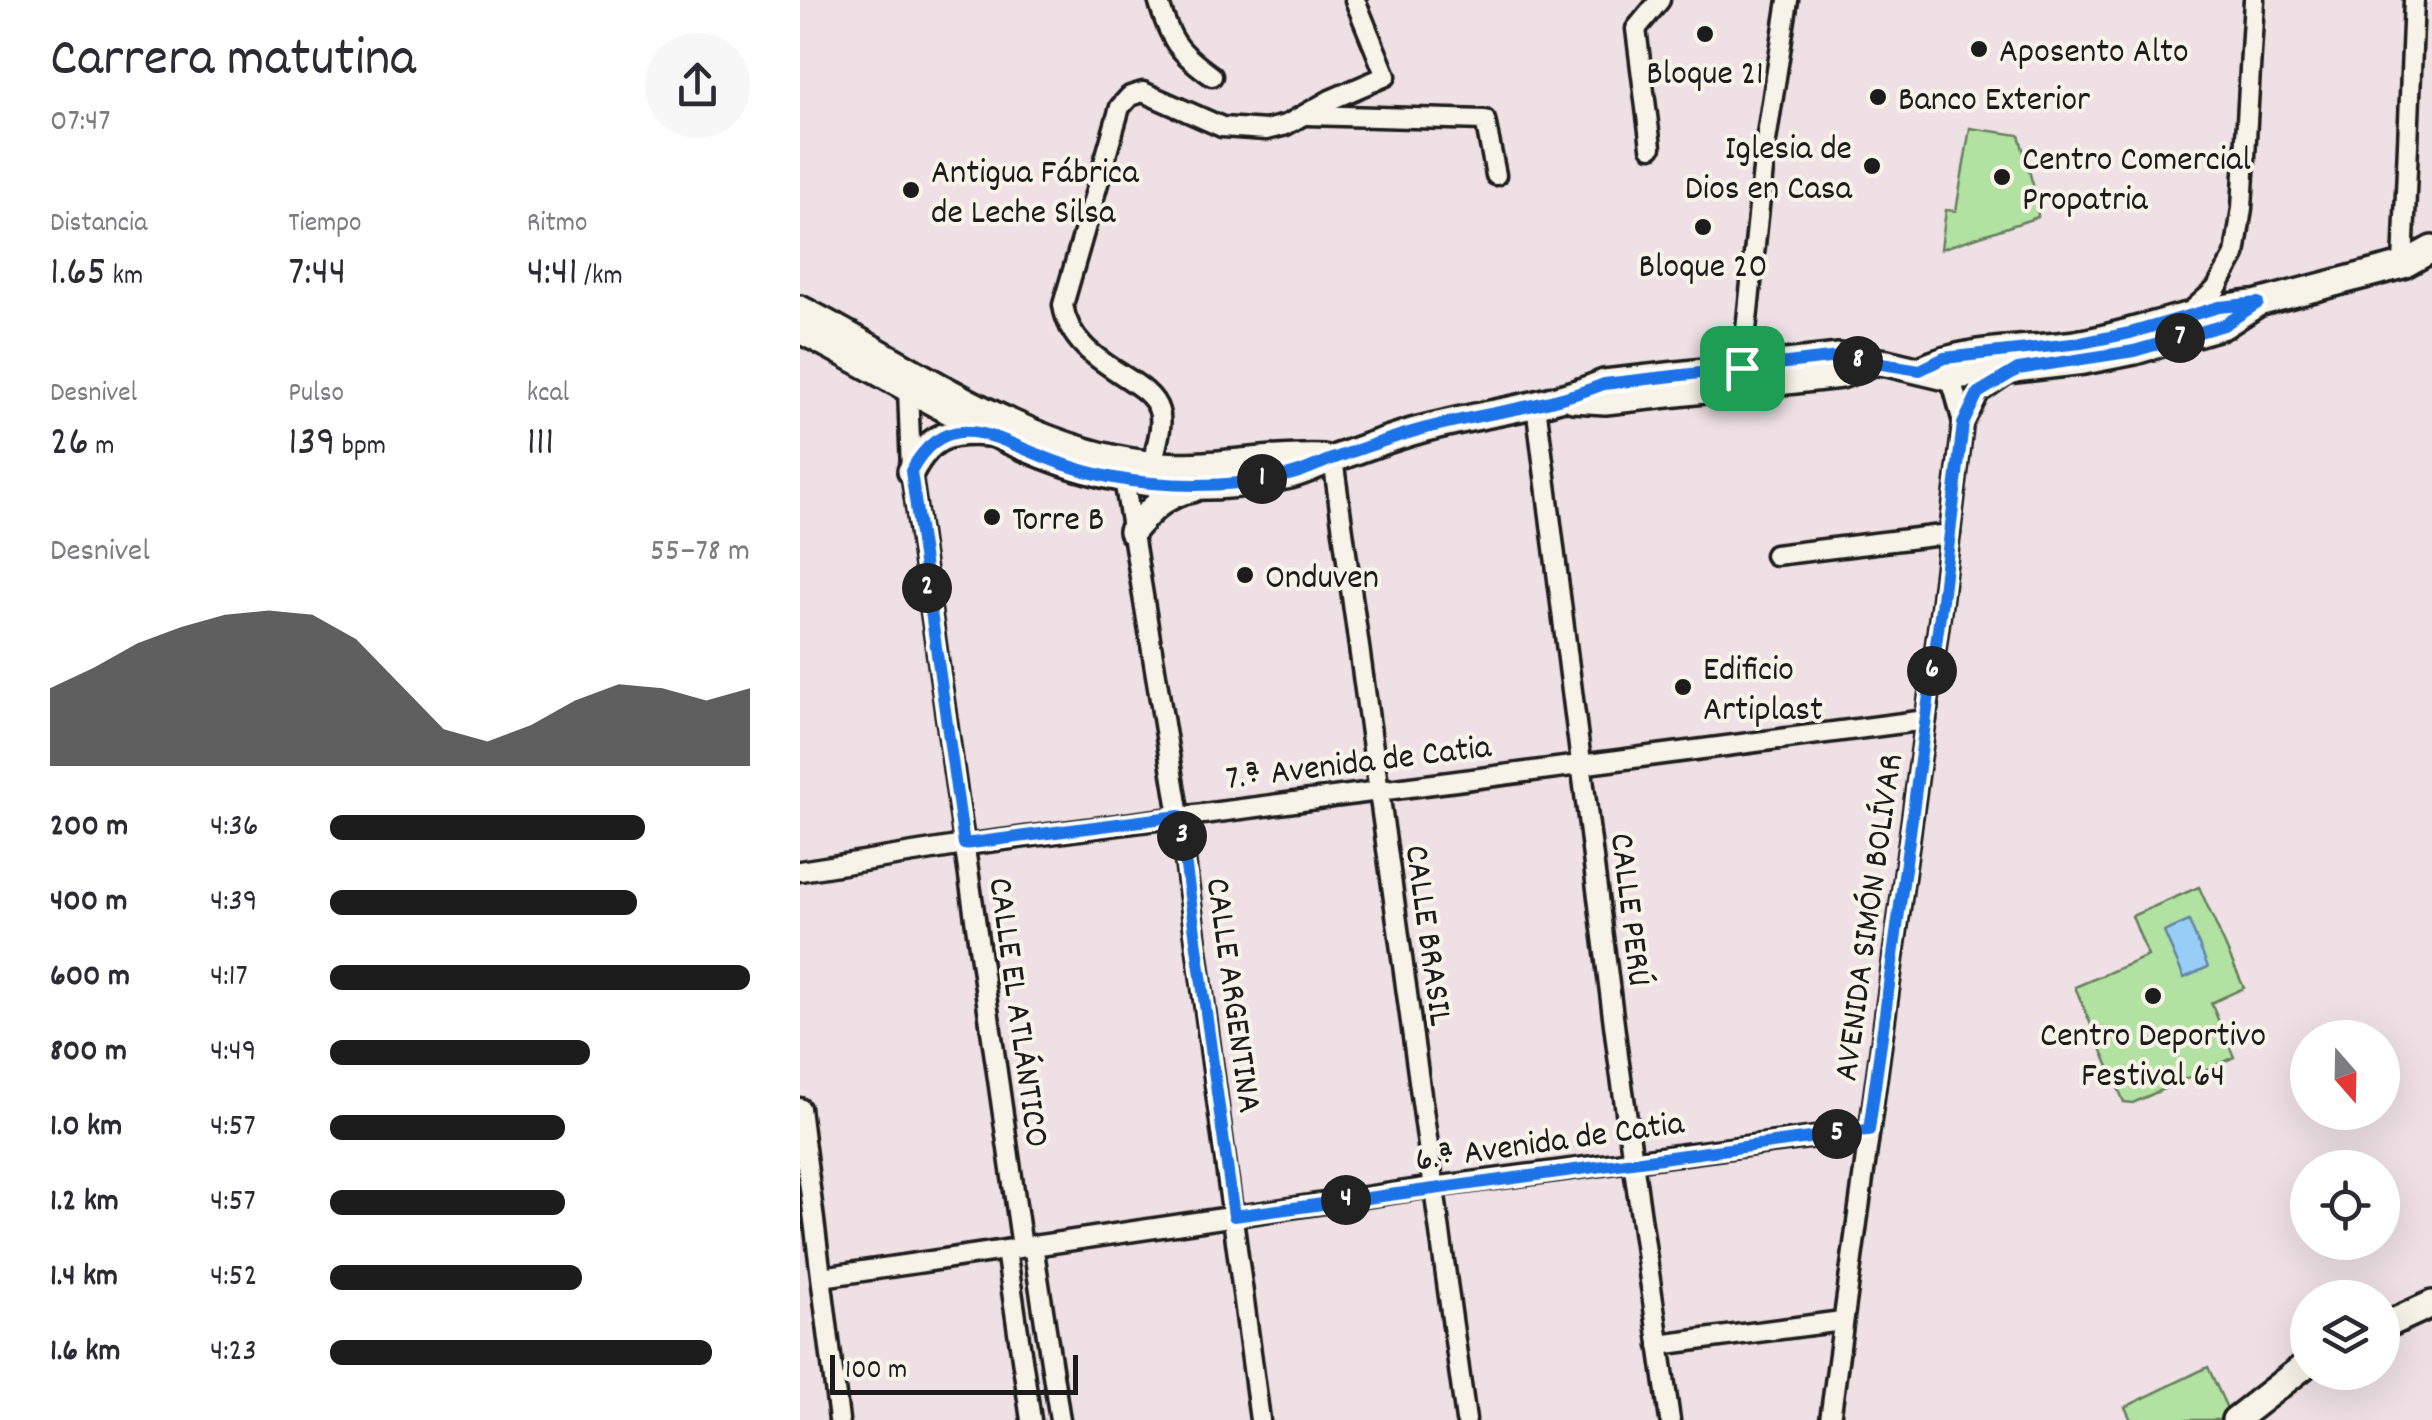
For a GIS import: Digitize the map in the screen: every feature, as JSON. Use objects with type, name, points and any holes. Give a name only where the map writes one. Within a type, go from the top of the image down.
[{"type":"main road","points":[[1920,370],[1944,358],[2081,343],[2219,307],[2258,303],[2430,254]]},
{"type":"main road","points":[[1132,531],[1149,510],[1182,491],[1292,475],[1419,430],[1568,398],[1604,384],[1838,357],[1946,377],[2018,369],[2134,351],[2224,325],[2258,303]]},
{"type":"main road","points":[[800,309],[990,433]]},
{"type":"main road","points":[[800,330],[912,380],[1063,464],[1207,467],[1289,456],[1333,459]]},
{"type":"main road","points":[[1568,398],[1605,401],[1841,375],[1870,364]]},
{"type":"main road","points":[[911,471],[922,450],[934,441],[963,431],[1022,439]]},
{"type":"main road","points":[[1135,468],[1208,485]]},
{"type":"main road","points":[[2400,1319],[2432,1304]]},
{"type":"main road","points":[[2235,1420],[2290,1376]]},
{"type":"street","points":[[1158,0],[1182,55],[1212,76]]},
{"type":"street","points":[[1307,115],[1354,89],[1382,80],[1387,74],[1355,0]]},
{"type":"street","points":[[1652,147],[1636,29],[1660,0]]},
{"type":"street","points":[[1742,368],[1766,140],[1788,0]]},
{"type":"street","points":[[2184,318],[2216,289],[2235,255],[2242,208],[2254,0]]},
{"type":"street","points":[[2404,264],[2414,0]]},
{"type":"street","points":[[2412,61],[2432,62]]},
{"type":"street","name":"CALLE ARGENTINA","points":[[1260,1420],[1179,816],[1132,531],[1135,468],[1160,418],[1159,407],[1140,388],[1085,348],[1069,326],[1063,305],[1120,107],[1130,96],[1143,92],[1222,127],[1246,131],[1266,130],[1307,115]]},
{"type":"street","points":[[1307,115],[1485,120],[1496,175]]},
{"type":"street","name":"AVENIDA SIMÓN BOLÍVAR","points":[[1830,1420],[1963,424],[1978,393],[2018,369]]},
{"type":"street","name":"AVENIDA SIMÓN BOLÍVAR","points":[[1946,377],[1954,390],[1963,424]]},
{"type":"street","name":"CALLE EL ATLÁNTICO","points":[[912,380],[911,471],[1020,1248]]},
{"type":"street","name":"CALLE PERÚ","points":[[1536,405],[1632,1161],[1670,1420]]},
{"type":"street","name":"CALLE BRASIL","points":[[1333,459],[1466,1420]]},
{"type":"street","points":[[1774,555],[1950,534]]},
{"type":"street","name":"7.ª Avenida de Catia","points":[[800,872],[964,844],[1926,720]]},
{"type":"street","points":[[800,1108],[839,1420]]},
{"type":"street","name":"6.ª Avenida de Catia","points":[[822,1277],[1433,1187],[1869,1130]]},
{"type":"street","points":[[1020,1248],[1031,1420]]},
{"type":"street","points":[[1020,1248],[1060,1420]]},
{"type":"street","points":[[1659,1345],[1842,1321]]},
{"type":"green space","points":[[1970,128],[2019,135],[2037,199],[2038,217],[1941,249],[1946,210],[1956,211]]},
{"type":"green space","name":"Centro Deportivo Festival 64","points":[[2199,887],[2244,988],[2211,1003],[2234,1057],[2133,1103],[2124,1102],[2075,987],[2148,956],[2132,916]]},
{"type":"green space","points":[[2208,1367],[2230,1415],[2225,1420],[2131,1420],[2125,1407]]},
{"type":"water","points":[[2189,921],[2208,967],[2184,978],[2164,932]]},
{"type":"place","name":"Bloque 21","points":[[1705,34]]},
{"type":"place","name":"Aposento Alto","points":[[1979,49]]},
{"type":"place","name":"Banco Exterior","points":[[1878,97]]},
{"type":"place","name":"Iglesia de Dios en Casa","points":[[1872,166]]},
{"type":"place","name":"Centro Comercial Propatria","points":[[2002,177]]},
{"type":"place","name":"Antigua Fábrica de Leche Silsa","points":[[911,190]]},
{"type":"place","name":"Bloque 20","points":[[1703,227]]},
{"type":"place","name":"Torre B","points":[[992,517]]},
{"type":"place","name":"Onduven","points":[[1245,575]]},
{"type":"place","name":"Edificio Artiplast","points":[[1683,687]]},
{"type":"place","name":"Centro Deportivo Festival 64","points":[[2153,996]]},
{"type":"route","points":[[2258,303],[2224,325],[2134,351],[2018,369],[1993,381],[1970,404],[1963,424],[1869,1130],[1234,1216],[1179,816],[964,844],[911,471],[922,450],[949,434],[990,433],[1025,450],[1100,475],[1176,485],[1246,482],[1292,475],[1419,430],[1568,398],[1604,384],[1742,368],[1838,357],[1920,370],[1944,358],[2081,343],[2219,307],[2258,303]]}]
